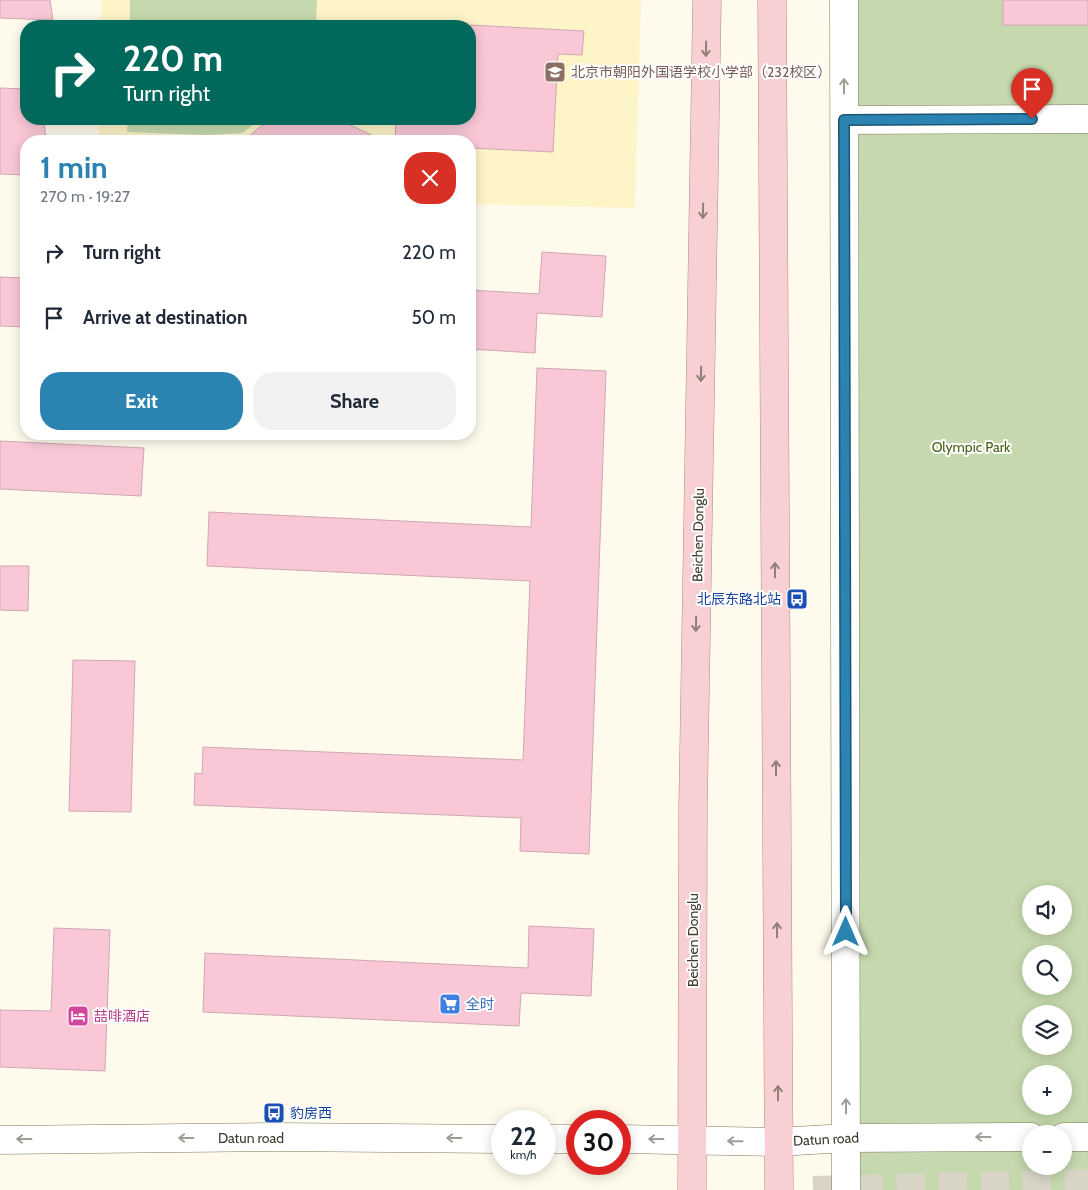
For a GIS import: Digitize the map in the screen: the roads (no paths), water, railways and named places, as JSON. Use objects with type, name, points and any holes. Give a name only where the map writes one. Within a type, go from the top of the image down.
[{"type":"main road","name":"Beichen Donglu","points":[[692,1190],[694,789],[707,0]]},
{"type":"main road","points":[[772,0],[779,1190]]},
{"type":"street","points":[[844,0],[846,1190]]},
{"type":"street","points":[[844,120],[1088,119]]},
{"type":"street","name":"Datun road","points":[[0,1140],[273,1137],[491,1139]]},
{"type":"street","name":"Datun road","points":[[631,1139],[778,1142],[846,1138],[1022,1137]]},
{"type":"street","points":[[1072,1137],[1088,1137]]},
{"type":"tunnel","points":[[813,1190],[1088,1183]]},
{"type":"place","name":"北京市朝阳外国语学校小学部（232校区）","points":[[555,72]]},
{"type":"place","name":"北辰东路北站","points":[[797,599]]},
{"type":"place","name":"全时","points":[[450,1004]]},
{"type":"place","name":"喆啡酒店","points":[[78,1016]]},
{"type":"place","name":"豹房西","points":[[274,1113]]},
{"type":"park label","name":"Olympic Park","points":[[971,447]]}]
